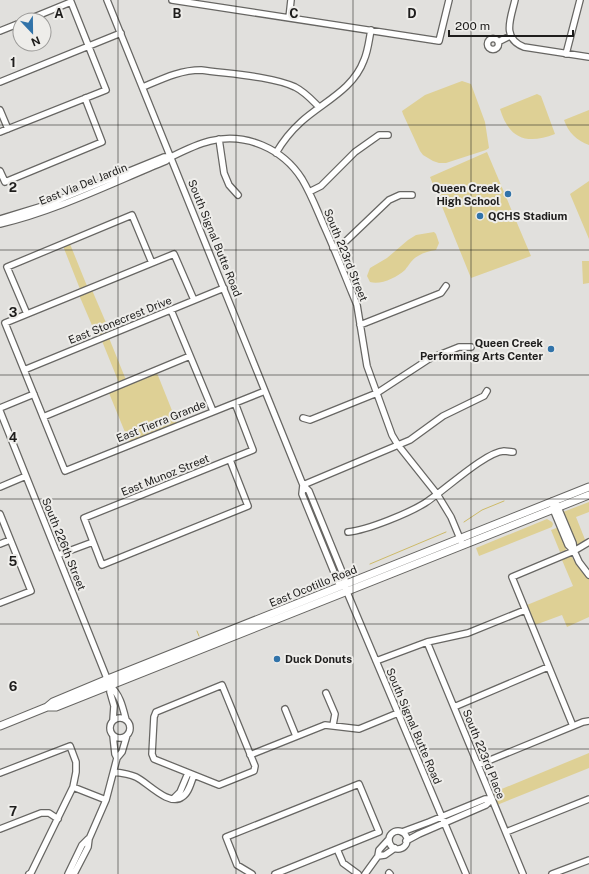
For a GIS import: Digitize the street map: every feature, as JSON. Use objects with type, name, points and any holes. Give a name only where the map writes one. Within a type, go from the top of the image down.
[{"type":"main road","name":"East Ocotillo Road","points":[[462,542],[553,501],[589,487]]},
{"type":"main road","name":"East Ocotillo Road","points":[[0,726],[47,708],[56,707],[109,682],[462,542],[589,495]]},
{"type":"street","name":"South Signal Butte Road","points":[[107,0],[303,485],[310,491],[345,580],[346,589],[466,874]]},
{"type":"street","points":[[172,0],[439,40],[449,0]]},
{"type":"street","points":[[289,18],[291,0]]},
{"type":"street","points":[[515,0],[509,26],[510,36],[517,45],[589,57]]},
{"type":"street","points":[[566,54],[580,0]]},
{"type":"street","points":[[0,132],[106,90],[71,2],[47,12]]},
{"type":"street","points":[[0,31],[12,26]]},
{"type":"street","points":[[276,153],[293,129],[319,107],[342,92],[350,84],[364,61],[370,30]]},
{"type":"street","points":[[0,82],[120,33]]},
{"type":"street","points":[[498,42],[510,36]]},
{"type":"street","points":[[143,87],[177,73],[189,70],[200,70],[268,79],[296,88],[310,97],[319,107]]},
{"type":"street","points":[[0,171],[5,182],[102,142],[85,98]]},
{"type":"street","points":[[0,110],[8,129]]},
{"type":"street","points":[[309,192],[321,186],[355,152],[379,136],[388,135]]},
{"type":"street","points":[[219,139],[224,173],[229,185],[238,195]]},
{"type":"street","name":"East Via Del Jardin","points":[[0,219],[46,206],[164,157],[171,156],[219,139],[250,140],[276,153]]},
{"type":"street","name":"South 223rd Street","points":[[276,153],[284,159],[303,180],[357,305],[367,366],[392,435],[398,446],[437,494],[451,517],[462,542]]},
{"type":"street","name":"East Via Del Jardin","points":[[0,224],[52,208],[166,162],[171,156]]},
{"type":"street","points":[[333,248],[346,241],[389,200],[400,195],[412,195]]},
{"type":"street","points":[[27,314],[7,267],[132,215],[152,263]]},
{"type":"street","points":[[190,356],[43,417],[5,323],[174,254],[194,300]]},
{"type":"street","points":[[360,325],[441,293],[446,286]]},
{"type":"street","name":"East Stonecrest Drive","points":[[24,370],[224,288]]},
{"type":"street","points":[[171,310],[213,411]]},
{"type":"street","points":[[303,418],[310,420],[377,393],[429,359],[459,347],[471,347]]},
{"type":"street","name":"East Tierra Grande","points":[[43,417],[65,470],[265,391]]},
{"type":"street","points":[[303,485],[410,440],[443,416],[484,396],[487,391]]},
{"type":"street","points":[[0,408],[34,394]]},
{"type":"street","name":"East Munoz Street","points":[[94,542],[84,518],[253,450],[235,403]]},
{"type":"street","name":"South 226th Street","points":[[0,411],[109,682]]},
{"type":"street","points":[[348,532],[359,531],[412,510],[437,494],[480,461],[504,451],[513,452]]},
{"type":"street","points":[[58,556],[94,542],[102,565],[248,506],[230,460]]},
{"type":"street","points":[[0,487],[26,476]]},
{"type":"street","points":[[553,501],[568,545],[574,551],[579,562],[589,575]]},
{"type":"street","points":[[0,514],[30,591],[0,603]]},
{"type":"street","points":[[0,544],[10,540]]},
{"type":"street","points":[[573,726],[512,577],[574,551],[589,542]]},
{"type":"street","points":[[376,661],[427,642],[468,633],[525,610]]},
{"type":"street","name":"South 223rd Place","points":[[427,642],[523,874]]},
{"type":"street","points":[[454,707],[548,666]]},
{"type":"street","points":[[74,874],[88,847],[89,838],[106,800],[117,758],[122,752],[130,728],[116,690],[109,682]]},
{"type":"street","points":[[109,682],[114,706],[113,720],[109,728],[113,736],[115,754],[117,758]]},
{"type":"street","points":[[222,685],[250,755],[255,766],[255,770],[220,785],[188,773],[153,757],[155,714],[158,710],[222,685]]},
{"type":"street","points":[[326,693],[334,714],[333,725]]},
{"type":"street","points":[[285,709],[296,736]]},
{"type":"street","points":[[250,755],[325,725],[361,729],[398,713]]},
{"type":"street","points":[[113,720],[120,718],[126,720]]},
{"type":"street","points":[[478,765],[583,722],[589,721]]},
{"type":"street","points":[[113,736],[122,738],[127,736]]},
{"type":"street","points":[[0,773],[70,746],[76,762],[73,787],[30,874]]},
{"type":"street","points":[[114,772],[129,774],[156,792],[169,798],[180,799],[185,795],[194,775]]},
{"type":"street","points":[[174,798],[180,792],[188,773]]},
{"type":"street","points":[[252,874],[237,865],[226,837],[359,784],[379,832],[275,874]]},
{"type":"street","points":[[73,787],[106,800]]},
{"type":"street","points":[[378,856],[384,855],[395,848],[402,847],[406,841],[485,799],[492,799]]},
{"type":"street","points":[[506,832],[589,799]]},
{"type":"street","points":[[0,829],[41,812],[58,819]]},
{"type":"street","points":[[365,874],[378,856],[379,850],[394,832],[402,832],[443,820]]},
{"type":"street","points":[[402,832],[406,837],[406,841]]},
{"type":"street","points":[[68,874],[82,845],[89,838]]},
{"type":"street","points":[[389,839],[390,843],[395,848]]},
{"type":"street","points":[[337,849],[343,863],[358,874]]},
{"type":"street","points":[[552,874],[589,860]]},
{"type":"shaded area","points":[[462,81],[471,84],[485,122],[489,148],[446,163],[439,163],[423,155],[420,151],[402,111],[425,95]]},
{"type":"shaded area","points":[[537,94],[541,96],[555,134],[536,139],[520,137],[508,127],[500,109]]},
{"type":"shaded area","points":[[589,110],[589,145],[574,136],[564,120]]},
{"type":"shaded area","name":"QCHS Stadium","points":[[487,152],[531,256],[471,278],[430,177]]},
{"type":"shaded area","points":[[589,181],[589,239],[570,194]]},
{"type":"shaded area","points":[[434,232],[439,243],[436,250],[416,257],[405,270],[393,278],[379,283],[370,282],[367,276],[370,268],[387,258],[416,235]]},
{"type":"shaded area","points":[[70,244],[87,286],[80,289],[63,246]]},
{"type":"shaded area","points":[[582,261],[589,261],[589,283],[583,284]]},
{"type":"shaded area","points":[[92,290],[110,332],[97,337],[79,295]]},
{"type":"shaded area","points":[[109,338],[126,380],[119,383],[102,341]]},
{"type":"shaded area","points":[[157,373],[177,423],[129,442],[109,393]]},
{"type":"shaded area","points":[[589,502],[589,512],[576,517],[586,542],[578,545],[575,544],[563,512]]},
{"type":"shaded area","points":[[547,519],[552,522],[552,527],[479,556],[476,548]]},
{"type":"shaded area","points":[[559,527],[567,547],[565,551],[560,552],[551,530]]},
{"type":"shaded area","points":[[571,556],[589,579],[589,617],[567,627],[562,615],[535,625],[527,605],[573,586],[562,560]]},
{"type":"shaded area","points":[[589,753],[589,768],[497,805],[492,793]]},
{"type":"waterway","points":[[464,522],[482,510],[504,501]]},
{"type":"waterway","points":[[370,564],[446,532]]},
{"type":"waterway","points":[[320,579],[322,589]]},
{"type":"waterway","points":[[197,631],[199,636]]},
{"type":"place","name":"Queen Creek High School","points":[[508,194]]},
{"type":"place","name":"QCHS Stadium","points":[[480,216]]},
{"type":"place","name":"Queen Creek Performing Arts Center","points":[[551,349]]},
{"type":"place","name":"Duck Donuts","points":[[277,659]]}]
